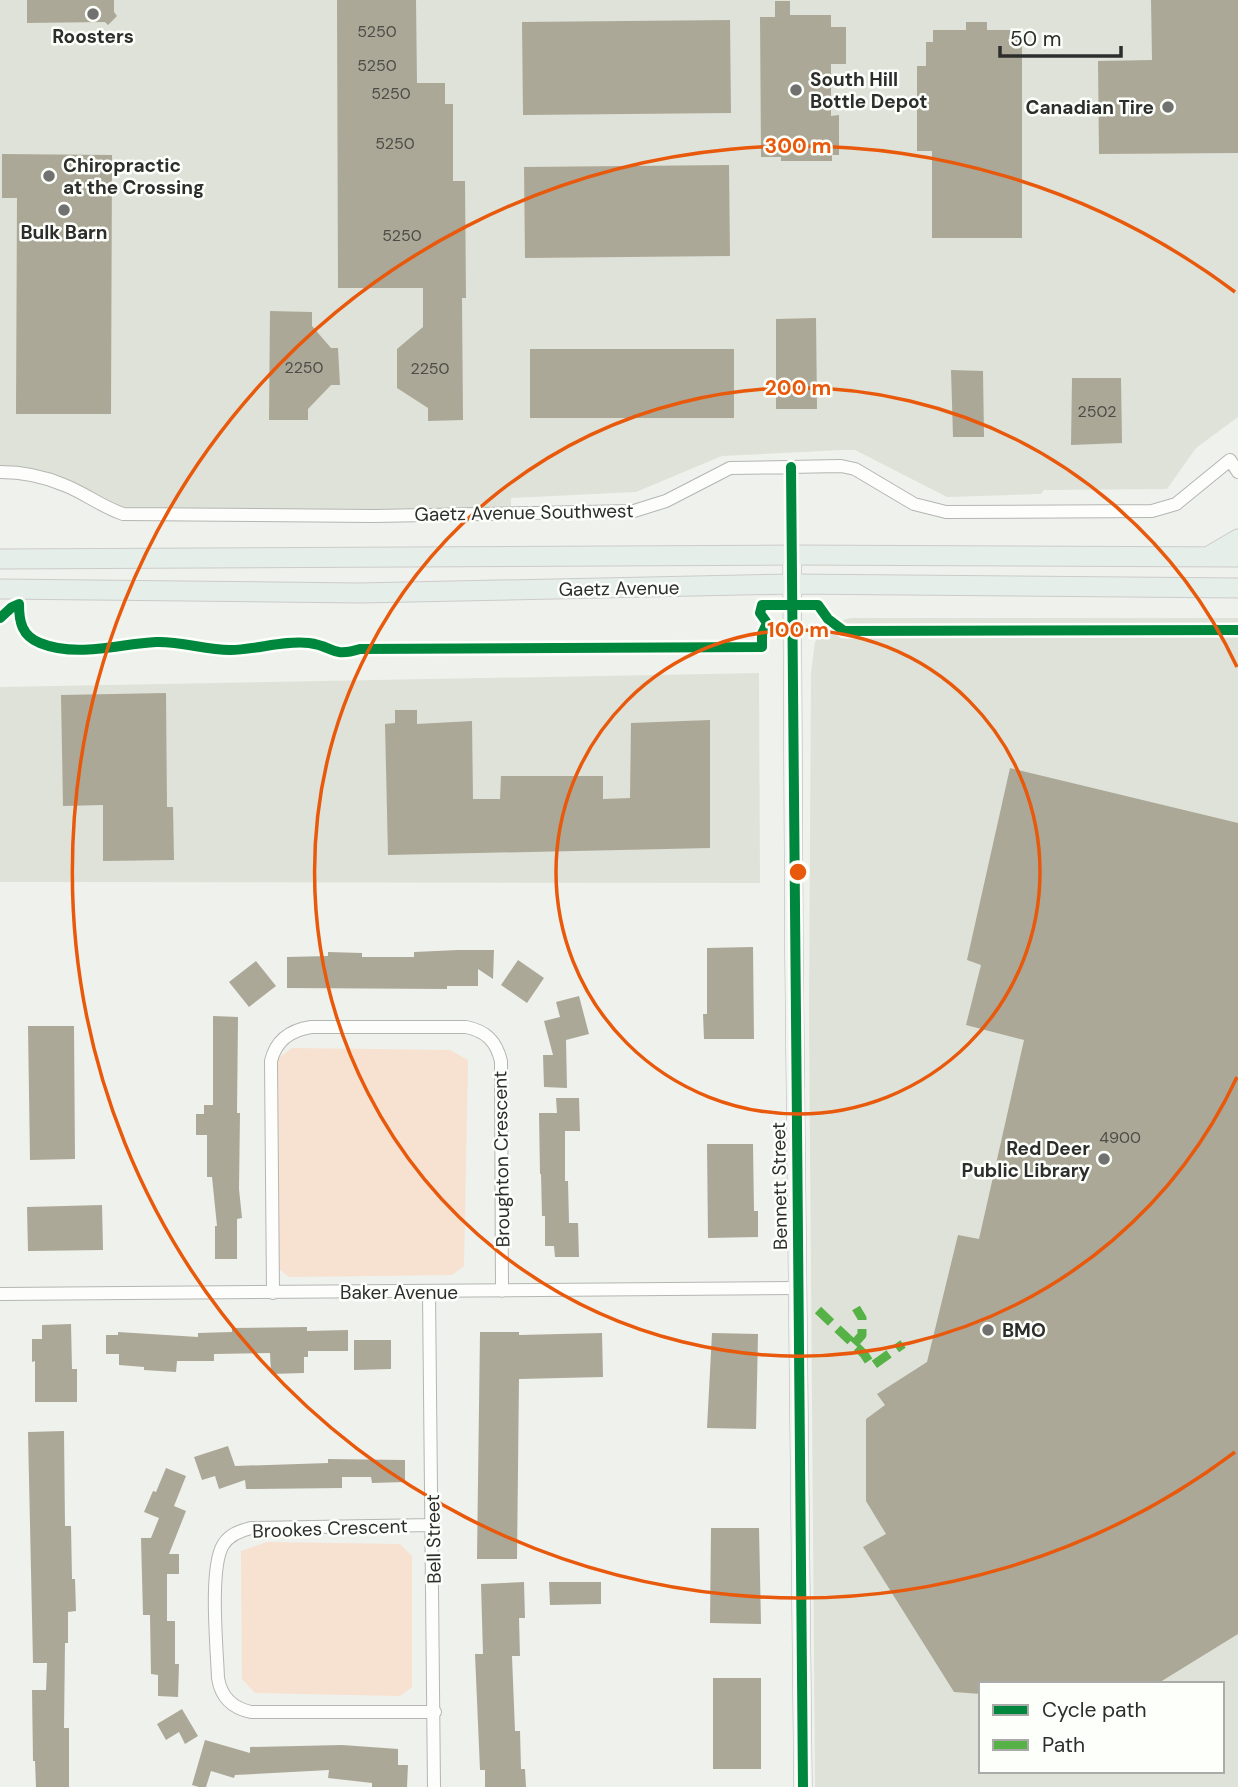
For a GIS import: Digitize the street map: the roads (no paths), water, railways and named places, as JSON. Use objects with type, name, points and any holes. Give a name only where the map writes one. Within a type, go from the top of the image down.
[{"type":"main road","points":[[1208,556],[1238,539]]},
{"type":"main road","name":"Gaetz Avenue","points":[[0,559],[792,555],[1238,557]]},
{"type":"main road","name":"Gaetz Avenue","points":[[0,589],[360,593],[792,584],[1238,588]]},
{"type":"street","name":"Gaetz Avenue Southwest","points":[[0,472],[23,472],[65,485],[101,506],[122,514],[374,516],[634,511],[666,501],[724,469],[791,467],[849,467],[914,504],[946,512],[1152,511],[1176,504],[1230,460],[1238,472]]},
{"type":"street","points":[[791,467],[792,555]]},
{"type":"street","name":"Bennett Street","points":[[792,555],[803,1787]]},
{"type":"street","name":"Broughton Crescent","points":[[273,1293],[271,1060],[276,1048],[288,1035],[302,1028],[324,1027],[466,1027],[478,1029],[495,1043],[500,1061],[502,1291]]},
{"type":"street","name":"Baker Avenue","points":[[0,1294],[797,1288]]},
{"type":"street","name":"Bell Street","points":[[429,1292],[434,1787]]},
{"type":"street","name":"Brookes Crescent","points":[[433,1525],[251,1528],[228,1539],[221,1548],[216,1571],[218,1678],[220,1690],[231,1703],[251,1712],[435,1712]]},
{"type":"place","name":"Roosters","points":[[93,14]]},
{"type":"place","name":"South Hill Bottle Depot","points":[[796,90]]},
{"type":"place","name":"Canadian Tire","points":[[1168,107]]},
{"type":"place","name":"Chiropractic at the Crossing","points":[[49,176]]},
{"type":"place","name":"Bulk Barn","points":[[64,210]]},
{"type":"place","name":"Red Deer Public Library","points":[[1104,1159]]},
{"type":"place","name":"BMO","points":[[988,1330]]}]
